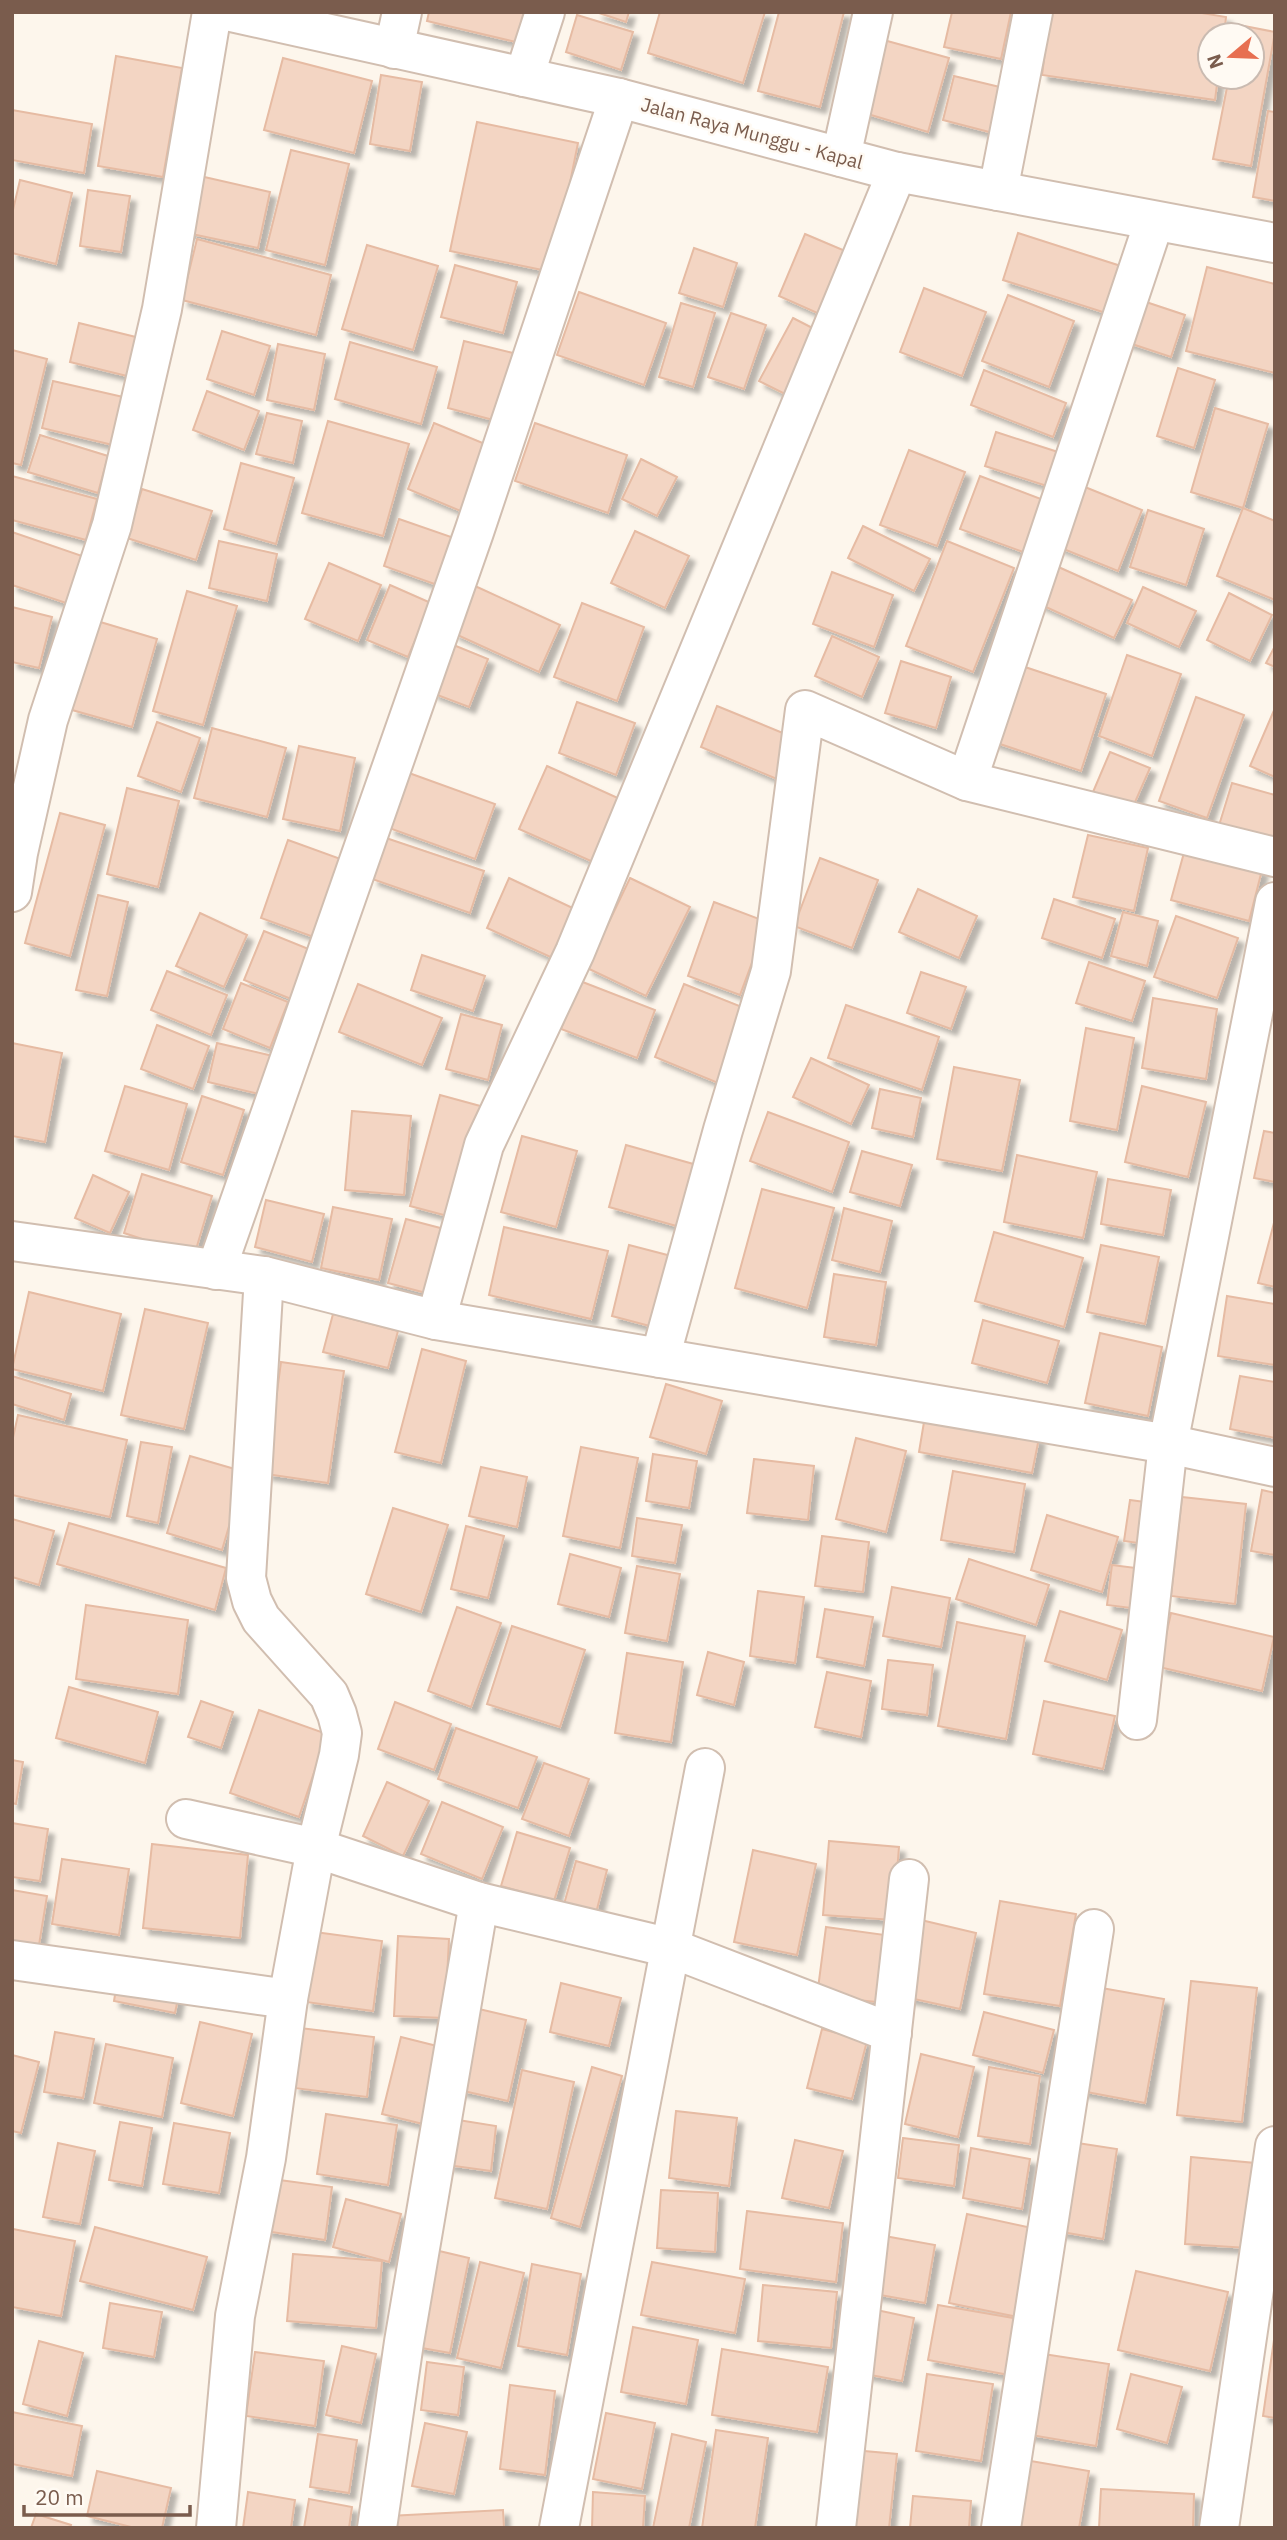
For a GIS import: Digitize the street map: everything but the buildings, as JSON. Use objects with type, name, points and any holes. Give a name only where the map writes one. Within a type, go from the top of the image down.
[{"type":"street","points":[[12,892],[18,853],[48,720],[112,525],[162,309],[212,12]]},
{"type":"street","name":"Jalan Raya Munggu - Kapal","points":[[231,12],[398,30],[524,77],[619,98],[897,172],[1275,243]]},
{"type":"street","points":[[524,77],[545,12]]},
{"type":"street","points":[[841,157],[873,12]]},
{"type":"street","points":[[998,191],[1033,12]]},
{"type":"street","points":[[216,1269],[474,532],[619,98]]},
{"type":"street","points":[[436,1320],[484,1145],[575,952],[897,172]]},
{"type":"street","points":[[967,780],[1154,222]]},
{"type":"street","points":[[660,1358],[723,1130],[771,971],[804,710],[967,780],[1275,858]]},
{"type":"street","points":[[1137,1720],[1168,1444],[1275,902]]},
{"type":"street","points":[[12,1241],[264,1276],[436,1320],[1168,1444],[1275,1467]]},
{"type":"street","points":[[216,2528],[235,2316],[266,2158],[288,1999],[316,1848],[340,1755],[342,1733],[329,1695],[261,1619],[252,1601],[246,1578],[264,1276]]},
{"type":"street","points":[[559,2528],[705,1768]]},
{"type":"street","points":[[186,1819],[316,1848],[479,1902],[671,1948],[892,2033]]},
{"type":"street","points":[[836,2528],[909,1879]]},
{"type":"street","points":[[377,2528],[404,2342],[479,1902]]},
{"type":"street","points":[[1002,2528],[1094,1930]]},
{"type":"street","points":[[12,1960],[288,1999]]},
{"type":"street","points":[[1219,2528],[1275,2146]]}]
